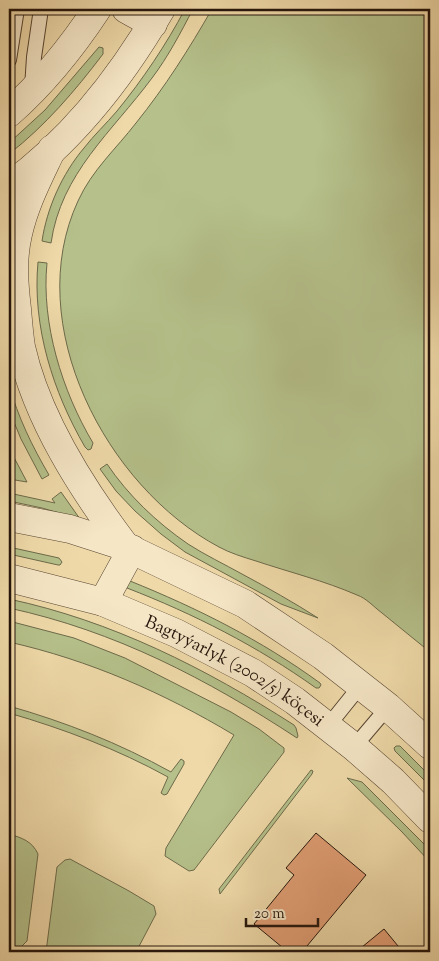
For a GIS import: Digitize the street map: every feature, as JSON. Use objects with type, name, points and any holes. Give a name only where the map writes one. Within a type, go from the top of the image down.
[{"type":"street","points":[[9,113],[59,62],[97,9]]},
{"type":"street","points":[[9,186],[52,150],[85,116],[141,44],[157,16],[126,9]]},
{"type":"street","points":[[52,150],[30,194],[18,233],[14,257],[14,286],[21,346],[36,396],[54,433],[89,495],[129,548]]},
{"type":"street","points":[[9,517],[70,529],[129,548],[245,604],[323,656],[388,708],[430,745]]},
{"type":"street","points":[[103,602],[129,548]]},
{"type":"street","name":"Bagtyýarlyk (2002/5) köçesi","points":[[9,578],[103,602],[176,633],[222,656],[253,674],[328,726],[393,782],[430,818]]},
{"type":"lane","points":[[9,60],[17,9]]},
{"type":"lane","points":[[32,91],[34,57],[41,9]]},
{"type":"lane","points":[[328,726],[361,686]]},
{"type":"lane","points":[[354,747],[388,708]]},
{"type":"green space","points":[[185,9],[193,9],[169,53],[137,98],[90,154],[65,195],[51,243],[42,241],[48,216],[62,180],[76,158],[136,87],[162,49]]},
{"type":"green space","points":[[212,9],[430,9],[430,652],[360,596],[228,551],[178,520],[141,485],[110,444],[85,398],[68,349],[60,299],[63,249],[78,201],[90,179],[167,82]]},
{"type":"green space","points":[[99,47],[103,48],[103,54],[82,81],[35,132],[9,154],[9,143],[45,110]]},
{"type":"green space","points":[[38,262],[47,263],[47,309],[56,356],[72,401],[93,443],[91,449],[88,450],[63,404],[47,358],[38,310]]},
{"type":"green space","points":[[9,385],[26,431],[49,475],[42,479],[21,439],[9,410]]},
{"type":"green space","points":[[9,448],[27,482],[9,479]]},
{"type":"green space","points":[[107,464],[133,497],[176,536],[318,618],[281,604],[185,552],[161,534],[116,491],[100,469]]},
{"type":"green space","points":[[61,492],[80,519],[9,501],[9,493],[55,503],[52,499]]},
{"type":"green space","points":[[9,547],[59,558],[62,562],[58,565],[9,554]]},
{"type":"green space","points":[[130,581],[180,602],[252,639],[298,667],[321,685],[319,688],[316,688],[271,658],[224,632],[127,588],[125,585]]},
{"type":"green space","points":[[9,599],[47,608],[84,620],[157,649],[226,684],[260,704],[294,725],[298,736],[297,738],[229,696],[159,660],[86,630],[9,608]]},
{"type":"green space","points":[[9,621],[74,638],[125,658],[231,712],[259,729],[284,748],[284,752],[194,870],[189,871],[165,856],[166,848],[234,735],[181,705],[97,668],[39,649],[9,642]]},
{"type":"green space","points":[[9,706],[92,734],[171,772],[181,759],[184,761],[184,764],[167,794],[164,795],[161,793],[168,777],[90,740],[9,713]]},
{"type":"green space","points":[[400,746],[430,776],[430,786],[395,751],[394,748]]},
{"type":"green space","points":[[311,770],[313,771],[312,774],[220,894],[219,889]]},
{"type":"green space","points":[[347,778],[362,782],[430,850],[429,861],[402,832]]},
{"type":"green space","points":[[9,834],[30,843],[38,854],[27,941],[16,952],[9,952]]},
{"type":"green space","points":[[70,859],[154,906],[156,914],[136,952],[46,952],[57,867],[65,860]]},
{"type":"building","points":[[316,833],[366,875],[302,952],[288,952],[254,924],[294,875],[286,868]]},
{"type":"building","points":[[384,929],[403,952],[356,952]]}]
